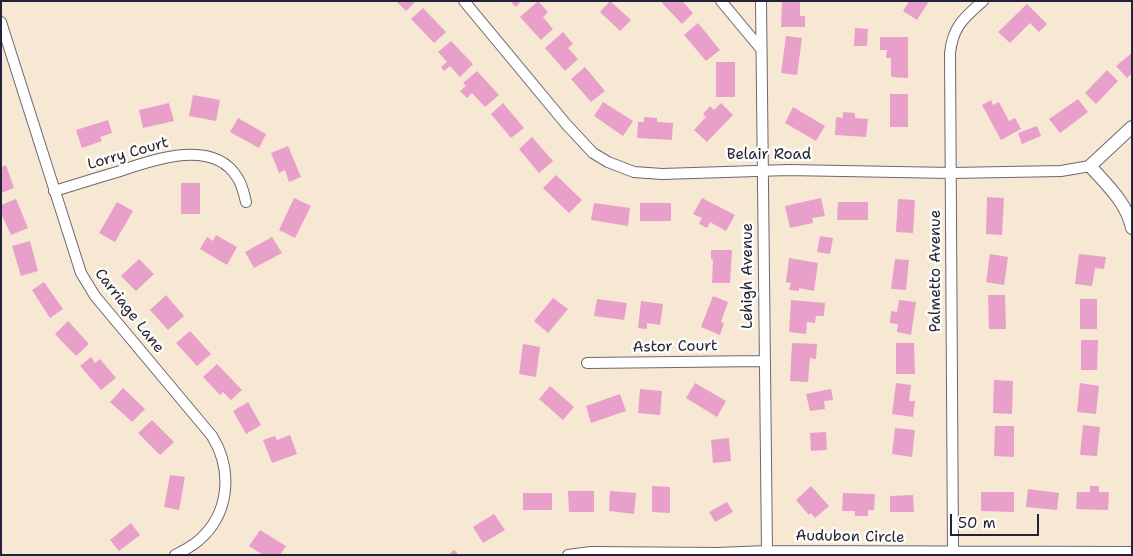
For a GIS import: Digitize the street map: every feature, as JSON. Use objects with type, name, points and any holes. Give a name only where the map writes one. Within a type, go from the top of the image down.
[{"type":"street","name":"Belair Road","points":[[464,1],[566,124],[593,153],[621,168],[648,174],[883,170],[951,172],[1061,171],[1090,166]]},
{"type":"street","points":[[721,1],[762,49]]},
{"type":"street","name":"Lehigh Avenue","points":[[761,1],[767,551]]},
{"type":"street","name":"Palmetto Avenue","points":[[953,552],[949,76],[951,43],[959,24],[983,1]]},
{"type":"street","name":"Carriage Lane","points":[[1,22],[76,259],[88,285],[212,436],[222,454],[226,490],[220,513],[214,524],[202,538],[175,555]]},
{"type":"street","points":[[1132,127],[1090,166],[1119,200],[1132,228]]},
{"type":"street","name":"Lorry Court","points":[[54,191],[163,157],[188,154],[215,160],[232,170],[242,186],[246,202]]},
{"type":"street","name":"Astor Court","points":[[587,363],[764,361]]},
{"type":"street","name":"Audubon Circle","points":[[568,555],[591,552],[717,553],[767,551],[1132,552]]},
{"type":"building","points":[[396,1],[416,1],[406,11]]},
{"type":"building","points":[[510,1],[521,1],[516,7]]},
{"type":"building","points":[[538,1],[548,12],[543,17],[553,29],[541,40],[520,17]]},
{"type":"building","points":[[610,1],[631,20],[620,31],[600,12]]},
{"type":"building","points":[[663,1],[682,1],[693,13],[682,24],[662,3]]},
{"type":"building","points":[[782,1],[800,1],[800,16],[805,16],[805,27],[781,27]]},
{"type":"building","points":[[909,1],[929,1],[917,20],[903,11]]},
{"type":"building","points":[[1027,4],[1047,24],[1039,32],[1030,23],[1010,43],[998,32]]},
{"type":"building","points":[[423,8],[446,32],[434,43],[411,19]]},
{"type":"building","points":[[698,23],[720,50],[706,61],[684,35]]},
{"type":"building","points":[[855,28],[868,29],[867,46],[854,46]]},
{"type":"building","points":[[563,32],[573,44],[568,48],[578,59],[565,71],[545,48]]},
{"type":"building","points":[[786,36],[802,38],[797,75],[781,73]]},
{"type":"building","points":[[880,37],[908,37],[908,78],[891,77],[891,58],[886,58],[887,50],[880,50]]},
{"type":"building","points":[[451,41],[473,64],[460,77],[450,66],[444,71],[441,67],[447,62],[438,52]]},
{"type":"building","points":[[1132,53],[1132,73],[1127,78],[1116,66]]},
{"type":"building","points":[[716,62],[735,62],[735,97],[716,97]]},
{"type":"building","points":[[585,67],[605,91],[591,102],[571,79]]},
{"type":"building","points":[[1107,70],[1118,81],[1096,104],[1085,93]]},
{"type":"building","points":[[477,71],[499,95],[485,107],[472,93],[467,98],[460,91],[466,86],[463,83]]},
{"type":"building","points":[[890,94],[908,94],[908,127],[890,127]]},
{"type":"building","points":[[193,95],[220,100],[216,121],[189,116]]},
{"type":"building","points":[[1078,99],[1088,112],[1060,133],[1049,119]]},
{"type":"building","points":[[991,100],[993,105],[999,102],[1009,121],[1015,118],[1021,129],[1001,140],[982,105]]},
{"type":"building","points":[[603,102],[633,121],[623,136],[594,116]]},
{"type":"building","points":[[169,103],[174,121],[143,128],[139,110]]},
{"type":"building","points":[[503,103],[524,128],[511,138],[491,114]]},
{"type":"building","points":[[721,103],[733,115],[707,142],[694,130],[706,117],[703,114],[710,106],[714,110]]},
{"type":"building","points":[[793,107],[825,126],[816,141],[785,123]]},
{"type":"building","points":[[843,112],[855,113],[855,118],[868,119],[866,137],[835,135],[836,117],[843,118]]},
{"type":"building","points":[[644,117],[657,118],[657,122],[673,123],[672,140],[637,138],[638,122],[644,122]]},
{"type":"building","points":[[238,118],[266,134],[259,148],[230,132]]},
{"type":"building","points":[[108,120],[112,133],[100,137],[102,141],[82,148],[76,130]]},
{"type":"building","points":[[1037,126],[1041,136],[1022,144],[1018,133]]},
{"type":"building","points":[[532,137],[553,161],[539,173],[519,149]]},
{"type":"building","points":[[288,146],[301,177],[289,182],[285,170],[279,173],[271,153]]},
{"type":"building","points":[[6,165],[14,188],[1,193],[1,167]]},
{"type":"building","points":[[556,175],[582,200],[569,213],[543,188]]},
{"type":"building","points":[[181,183],[200,183],[200,214],[181,214]]},
{"type":"building","points":[[987,197],[1004,198],[1002,235],[986,234]]},
{"type":"building","points":[[294,198],[311,206],[295,238],[279,230]]},
{"type":"building","points":[[702,198],[735,215],[726,231],[710,222],[707,228],[699,224],[702,218],[693,214]]},
{"type":"building","points":[[821,198],[825,216],[812,218],[813,223],[790,228],[785,206]]},
{"type":"building","points":[[16,199],[28,228],[11,235],[1,213],[1,205]]},
{"type":"building","points":[[898,199],[915,200],[913,233],[896,232]]},
{"type":"building","points":[[117,202],[133,211],[115,242],[99,233]]},
{"type":"building","points":[[838,202],[868,202],[868,220],[837,220]]},
{"type":"building","points":[[594,203],[630,208],[628,226],[591,220]]},
{"type":"building","points":[[640,203],[671,203],[671,221],[640,221]]},
{"type":"building","points":[[216,235],[237,247],[227,265],[200,249],[207,237],[213,241]]},
{"type":"building","points":[[820,236],[833,238],[830,254],[817,252]]},
{"type":"building","points":[[272,237],[282,253],[254,268],[245,252]]},
{"type":"building","points":[[30,241],[38,271],[21,276],[12,246]]},
{"type":"building","points":[[711,250],[732,250],[730,283],[712,283],[713,260],[711,259]]},
{"type":"building","points":[[990,254],[1008,257],[1004,285],[986,282]]},
{"type":"building","points":[[1079,254],[1106,257],[1104,269],[1095,268],[1092,286],[1075,284]]},
{"type":"building","points":[[789,258],[818,263],[814,291],[799,288],[799,291],[789,290],[791,283],[786,282]]},
{"type":"building","points":[[139,259],[154,274],[136,291],[121,276]]},
{"type":"building","points":[[895,259],[909,260],[906,290],[891,289]]},
{"type":"building","points":[[44,282],[63,309],[50,318],[32,290]]},
{"type":"building","points":[[166,295],[184,316],[168,330],[150,310]]},
{"type":"building","points":[[988,295],[1005,295],[1006,329],[989,329]]},
{"type":"building","points":[[713,296],[728,302],[721,322],[724,323],[720,335],[701,327]]},
{"type":"building","points":[[553,298],[568,309],[548,333],[534,321]]},
{"type":"building","points":[[597,299],[627,303],[624,320],[594,316]]},
{"type":"building","points":[[1080,299],[1097,299],[1097,329],[1080,329]]},
{"type":"building","points":[[791,300],[825,303],[824,316],[816,316],[815,323],[807,322],[806,334],[789,332]]},
{"type":"building","points":[[899,300],[916,302],[911,335],[897,332],[898,324],[890,323],[891,311],[897,312]]},
{"type":"building","points":[[641,301],[663,304],[660,325],[647,323],[647,329],[638,328]]},
{"type":"building","points":[[68,321],[89,344],[76,356],[55,334]]},
{"type":"building","points":[[190,331],[211,354],[197,366],[176,343]]},
{"type":"building","points":[[1081,340],[1098,340],[1097,370],[1081,370]]},
{"type":"building","points":[[792,343],[817,344],[816,359],[810,358],[808,382],[790,381]]},
{"type":"building","points":[[896,343],[914,343],[915,374],[896,374]]},
{"type":"building","points":[[523,344],[540,347],[536,377],[519,374]]},
{"type":"building","points":[[91,357],[95,363],[100,359],[116,378],[101,390],[80,366]]},
{"type":"building","points":[[217,364],[242,390],[231,400],[223,392],[220,395],[203,377]]},
{"type":"building","points":[[994,380],[1013,381],[1012,414],[993,413]]},
{"type":"building","points":[[695,383],[726,401],[717,417],[686,398]]},
{"type":"building","points":[[896,383],[911,385],[909,401],[915,401],[913,417],[892,414]]},
{"type":"building","points":[[1080,383],[1099,386],[1096,414],[1077,412]]},
{"type":"building","points":[[550,386],[574,407],[563,420],[539,399]]},
{"type":"building","points":[[123,388],[145,409],[132,422],[110,402]]},
{"type":"building","points":[[640,389],[662,391],[660,415],[638,413]]},
{"type":"building","points":[[831,389],[833,400],[824,401],[825,409],[810,411],[806,394]]},
{"type":"building","points":[[620,394],[626,411],[591,423],[586,406]]},
{"type":"building","points":[[248,402],[261,425],[246,434],[233,411]]},
{"type":"building","points":[[152,420],[174,442],[160,455],[138,433]]},
{"type":"building","points":[[1083,425],[1100,427],[1097,456],[1080,455]]},
{"type":"building","points":[[995,426],[1014,426],[1014,457],[994,456]]},
{"type":"building","points":[[895,428],[915,430],[912,457],[892,454]]},
{"type":"building","points":[[826,432],[827,450],[811,451],[810,433]]},
{"type":"building","points":[[290,435],[297,454],[272,463],[263,440],[275,436],[277,440]]},
{"type":"building","points":[[729,438],[731,461],[713,463],[711,440]]},
{"type":"building","points":[[170,475],[185,477],[179,510],[164,507]]},
{"type":"building","points":[[652,486],[670,487],[670,513],[652,512]]},
{"type":"building","points":[[811,486],[829,506],[815,518],[811,513],[809,515],[796,500]]},
{"type":"building","points":[[1090,486],[1099,486],[1099,492],[1109,492],[1108,510],[1076,509],[1077,492],[1090,492]]},
{"type":"building","points":[[1028,489],[1059,493],[1057,510],[1026,507]]},
{"type":"building","points":[[568,491],[594,491],[594,512],[569,512]]},
{"type":"building","points":[[610,491],[636,493],[634,514],[609,511]]},
{"type":"building","points":[[981,492],[1014,492],[1014,512],[981,511]]},
{"type":"building","points":[[523,493],[552,493],[552,510],[523,510]]},
{"type":"building","points":[[843,493],[875,494],[874,510],[868,510],[868,516],[855,516],[855,511],[842,511]]},
{"type":"building","points":[[913,495],[914,512],[890,512],[890,496]]},
{"type":"building","points":[[727,502],[733,512],[715,522],[709,512]]},
{"type":"building","points":[[494,514],[505,530],[483,543],[473,527]]},
{"type":"building","points":[[131,523],[140,535],[119,551],[110,540]]},
{"type":"building","points":[[260,530],[286,546],[280,555],[263,555],[249,546]]},
{"type":"building","points":[[454,550],[459,555],[448,555]]}]
